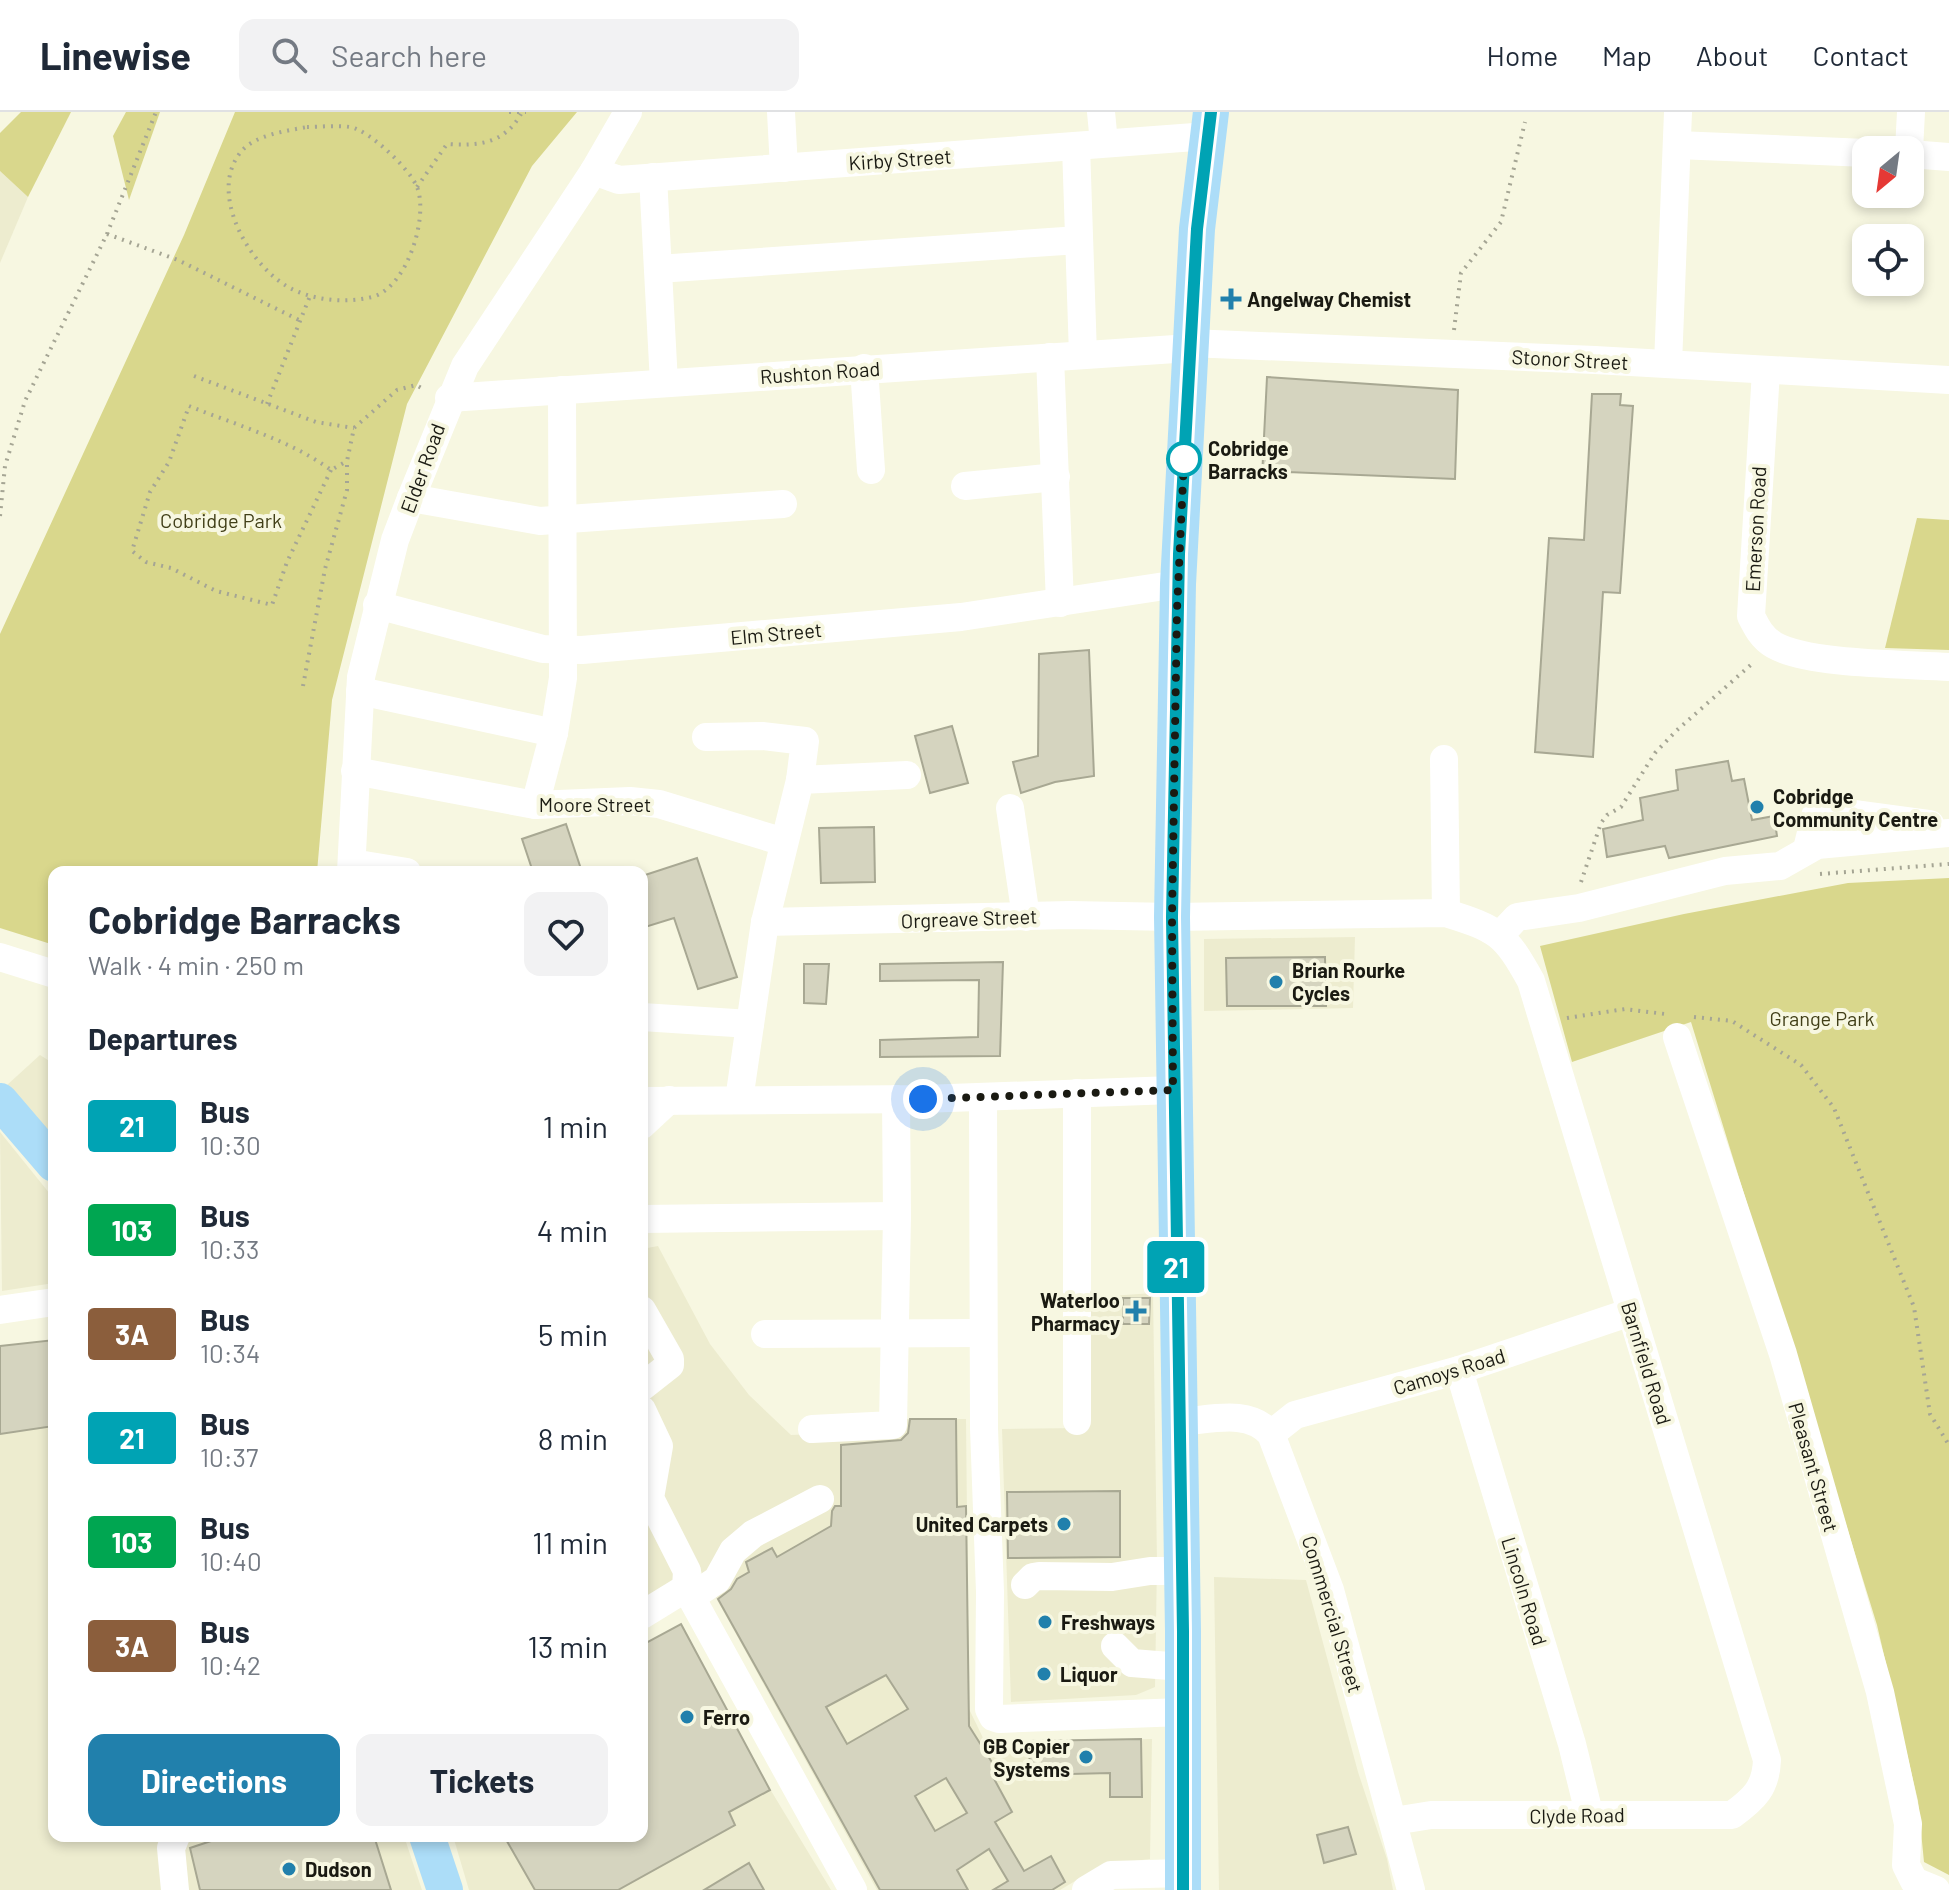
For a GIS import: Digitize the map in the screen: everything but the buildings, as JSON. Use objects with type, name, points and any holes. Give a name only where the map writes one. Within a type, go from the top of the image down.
[{"type":"main road","points":[[1183,1882],[1182,1571],[1172,917],[1178,584],[1197,229],[1210,124]]},
{"type":"main road","points":[[0,1101],[48,1157]]},
{"type":"main road","points":[[429,1842],[445,1890]]},
{"type":"street","points":[[781,112],[784,168]]},
{"type":"street","points":[[1083,355],[1079,240],[1090,144],[1101,112]]},
{"type":"street","points":[[1668,364],[1678,112]]},
{"type":"street","points":[[1910,136],[1911,112]]},
{"type":"street","name":"Elder Road","points":[[352,866],[362,674],[377,605],[403,519],[447,402],[465,366],[594,171],[627,114]]},
{"type":"street","name":"Kirby Street","points":[[594,171],[619,180],[784,168],[1090,144],[1210,124]]},
{"type":"street","points":[[1677,145],[1852,152]]},
{"type":"street","points":[[1924,154],[1949,157]]},
{"type":"street","points":[[653,177],[664,383]]},
{"type":"street","points":[[658,269],[1079,240]]},
{"type":"street","name":"Stonor Street","points":[[1190,345],[1452,354],[1949,380]]},
{"type":"street","name":"Rushton Road","points":[[447,402],[562,390],[1190,345]]},
{"type":"street","points":[[1050,357],[1060,603]]},
{"type":"street","points":[[864,368],[871,470]]},
{"type":"street","name":"Emerson Road","points":[[1766,371],[1751,616],[1760,634],[1775,646]]},
{"type":"street","points":[[535,805],[554,733],[563,678],[562,390]]},
{"type":"street","points":[[965,486],[1056,477]]},
{"type":"street","points":[[403,519],[564,521],[783,504]]},
{"type":"street","name":"Elm Street","points":[[377,605],[543,649],[564,650],[961,617],[1178,584]]},
{"type":"street","points":[[1775,646],[1815,657],[1949,667]]},
{"type":"street","points":[[362,674],[554,733]]},
{"type":"street","points":[[706,737],[762,736],[805,741],[800,780],[765,922],[740,1087]]},
{"type":"street","points":[[1444,759],[1446,913]]},
{"type":"street","name":"Moore Street","points":[[355,771],[535,805],[630,801],[659,804],[784,842]]},
{"type":"street","points":[[800,780],[907,775]]},
{"type":"street","points":[[1010,808],[1026,917]]},
{"type":"street","points":[[1807,849],[1815,816],[1826,810],[1949,827]]},
{"type":"street","points":[[1500,935],[1517,917],[1571,909],[1725,871],[1780,866],[1817,845],[1949,833]]},
{"type":"street","name":"Orgreave Street","points":[[765,922],[1446,913],[1483,924],[1500,935]]},
{"type":"street","name":"Barnfield Road","points":[[1500,935],[1513,949],[1531,981],[1767,1760],[1766,1779],[1755,1798]]},
{"type":"street","points":[[0,957],[48,972]]},
{"type":"street","points":[[648,1017],[750,1024]]},
{"type":"street","name":"Pleasant Street","points":[[1678,1022],[1783,1354],[1880,1692],[1908,1824],[1906,1865],[1914,1881],[1936,1890]]},
{"type":"street","points":[[655,1100],[740,1087],[907,1099],[1173,1090]]},
{"type":"street","points":[[1077,1093],[1077,1421]]},
{"type":"street","points":[[983,1097],[989,1709],[993,1717],[999,1719],[1182,1712]]},
{"type":"street","points":[[812,1429],[893,1425],[897,1216],[907,1099]]},
{"type":"street","points":[[648,1219],[897,1216]]},
{"type":"street","points":[[0,1310],[48,1303]]},
{"type":"street","name":"Camoys Road","points":[[1271,1434],[1295,1415],[1459,1370],[1631,1312]]},
{"type":"street","points":[[648,1320],[670,1359],[670,1365],[648,1382]]},
{"type":"street","points":[[765,1334],[983,1333]]},
{"type":"street","name":"Lincoln Road","points":[[1459,1370],[1572,1744],[1589,1813]]},
{"type":"street","points":[[1179,1422],[1241,1417],[1260,1422],[1271,1434]]},
{"type":"street","points":[[648,1423],[659,1446],[650,1498],[687,1571],[688,1592],[853,1890]]},
{"type":"street","name":"Commercial Street","points":[[1271,1434],[1330,1590],[1411,1890]]},
{"type":"street","points":[[648,1612],[721,1576],[733,1551],[753,1534],[820,1499]]},
{"type":"street","points":[[1025,1585],[1033,1577],[1039,1576],[1112,1577],[1150,1571],[1182,1571]]},
{"type":"street","points":[[1115,1646],[1132,1663],[1182,1667]]},
{"type":"street","name":"Clyde Road","points":[[1394,1821],[1431,1815],[1732,1815],[1755,1798]]},
{"type":"street","points":[[174,1842],[171,1848],[175,1890]]},
{"type":"street","points":[[1086,1890],[1111,1875],[1183,1882]]},
{"type":"path","points":[[0,516],[5,466],[25,401],[107,234],[156,112]]},
{"type":"path","points":[[509,112],[524,113]]},
{"type":"path","points":[[417,187],[447,144],[475,146],[497,140],[524,113]]},
{"type":"path","points":[[1452,354],[1461,273],[1501,222],[1525,122]]},
{"type":"path","points":[[307,127],[351,127],[380,142],[417,187],[420,230],[403,271],[377,296],[344,301],[310,296],[291,289],[258,259],[230,212],[226,182],[240,151],[268,135],[307,127]]},
{"type":"path","points":[[107,234],[178,260],[299,320]]},
{"type":"path","points":[[267,404],[310,296]]},
{"type":"path","points":[[194,376],[316,422],[354,428]]},
{"type":"path","points":[[303,686],[325,569],[347,490],[347,461],[354,428],[397,390],[416,385],[447,402]]},
{"type":"path","points":[[331,470],[272,439],[189,406],[169,462],[150,492],[132,551],[146,562],[171,568],[216,591],[272,605],[287,562],[331,470],[347,461]]},
{"type":"path","points":[[1571,909],[1601,823],[1621,807],[1655,753],[1676,731],[1775,646]]},
{"type":"path","points":[[1780,866],[1821,874],[1949,864]]},
{"type":"path","points":[[1543,1022],[1625,1009],[1678,1022],[1732,1021],[1801,1065],[1834,1108],[1914,1307],[1930,1414],[1949,1445]]},
{"type":"shaded area","points":[[0,171],[28,197],[0,263]]},
{"type":"shaded area","points":[[1355,937],[1353,1008],[1204,1011],[1204,939]]},
{"type":"shaded area","points":[[40,1055],[48,1060],[48,1132],[6,1086]]},
{"type":"shaded area","points":[[0,1132],[48,1192],[48,1284],[2,1291]]},
{"type":"shaded area","points":[[658,1246],[710,1344],[749,1395],[791,1435],[841,1433],[903,1419],[966,1419],[969,1709],[986,1744],[1152,1739],[1150,1859],[1102,1865],[1060,1890],[877,1890],[700,1569],[648,1599],[648,1248]]},
{"type":"shaded area","points":[[1153,1293],[1157,1563],[1155,1687],[1136,1695],[1011,1702],[1002,1429],[1081,1428],[1082,1298]]},
{"type":"shaded area","points":[[48,1341],[48,1842],[406,1842],[422,1890],[0,1890],[0,1346]]},
{"type":"shaded area","points":[[1214,1577],[1306,1580],[1358,1772],[1387,1859],[1393,1890],[1219,1890]]},
{"type":"shaded area","name":"Ferro","points":[[681,1624],[770,1789],[831,1890],[469,1890],[455,1842],[648,1842],[648,1642]]},
{"type":"green space","points":[[21,112],[71,112],[28,197],[0,171],[0,133]]},
{"type":"green space","points":[[126,112],[160,112],[129,200],[113,136]]},
{"type":"green space","name":"Cobridge Park","points":[[235,112],[577,112],[532,166],[407,404],[332,700],[318,866],[48,866],[48,943],[0,928],[0,634],[184,235]]},
{"type":"green space","points":[[1917,518],[1949,520],[1949,650],[1885,648]]},
{"type":"green space","name":"Grange Park","points":[[1949,878],[1949,1875],[1924,1862],[1918,1801],[1877,1625],[1691,1022],[1572,1062],[1540,946],[1684,914],[1848,883]]},
{"type":"bus line","name":"21","points":[[1183,1890],[1183,1631],[1172,917],[1179,554],[1197,229],[1211,112]]},
{"type":"place","name":"Angelway Chemist","points":[[1231,299]]},
{"type":"place","name":"Cobridge Barracks","points":[[1184,459]]},
{"type":"place","name":"Cobridge Community Centre","points":[[1757,807]]},
{"type":"place","name":"Brian Rourke Cycles","points":[[1276,982]]},
{"type":"place","name":"Waterloo Pharmacy","points":[[1136,1311]]},
{"type":"place","name":"United Carpets","points":[[1064,1524]]},
{"type":"place","name":"Freshways","points":[[1045,1622]]},
{"type":"place","name":"Liquor","points":[[1044,1674]]},
{"type":"place","name":"Ferro","points":[[687,1717]]},
{"type":"place","name":"GB Copier Systems","points":[[1086,1757]]},
{"type":"place","name":"Dudson","points":[[289,1869]]},
{"type":"route","points":[[923,1099],[1173,1090],[1172,917],[1177,610],[1184,459]]}]
